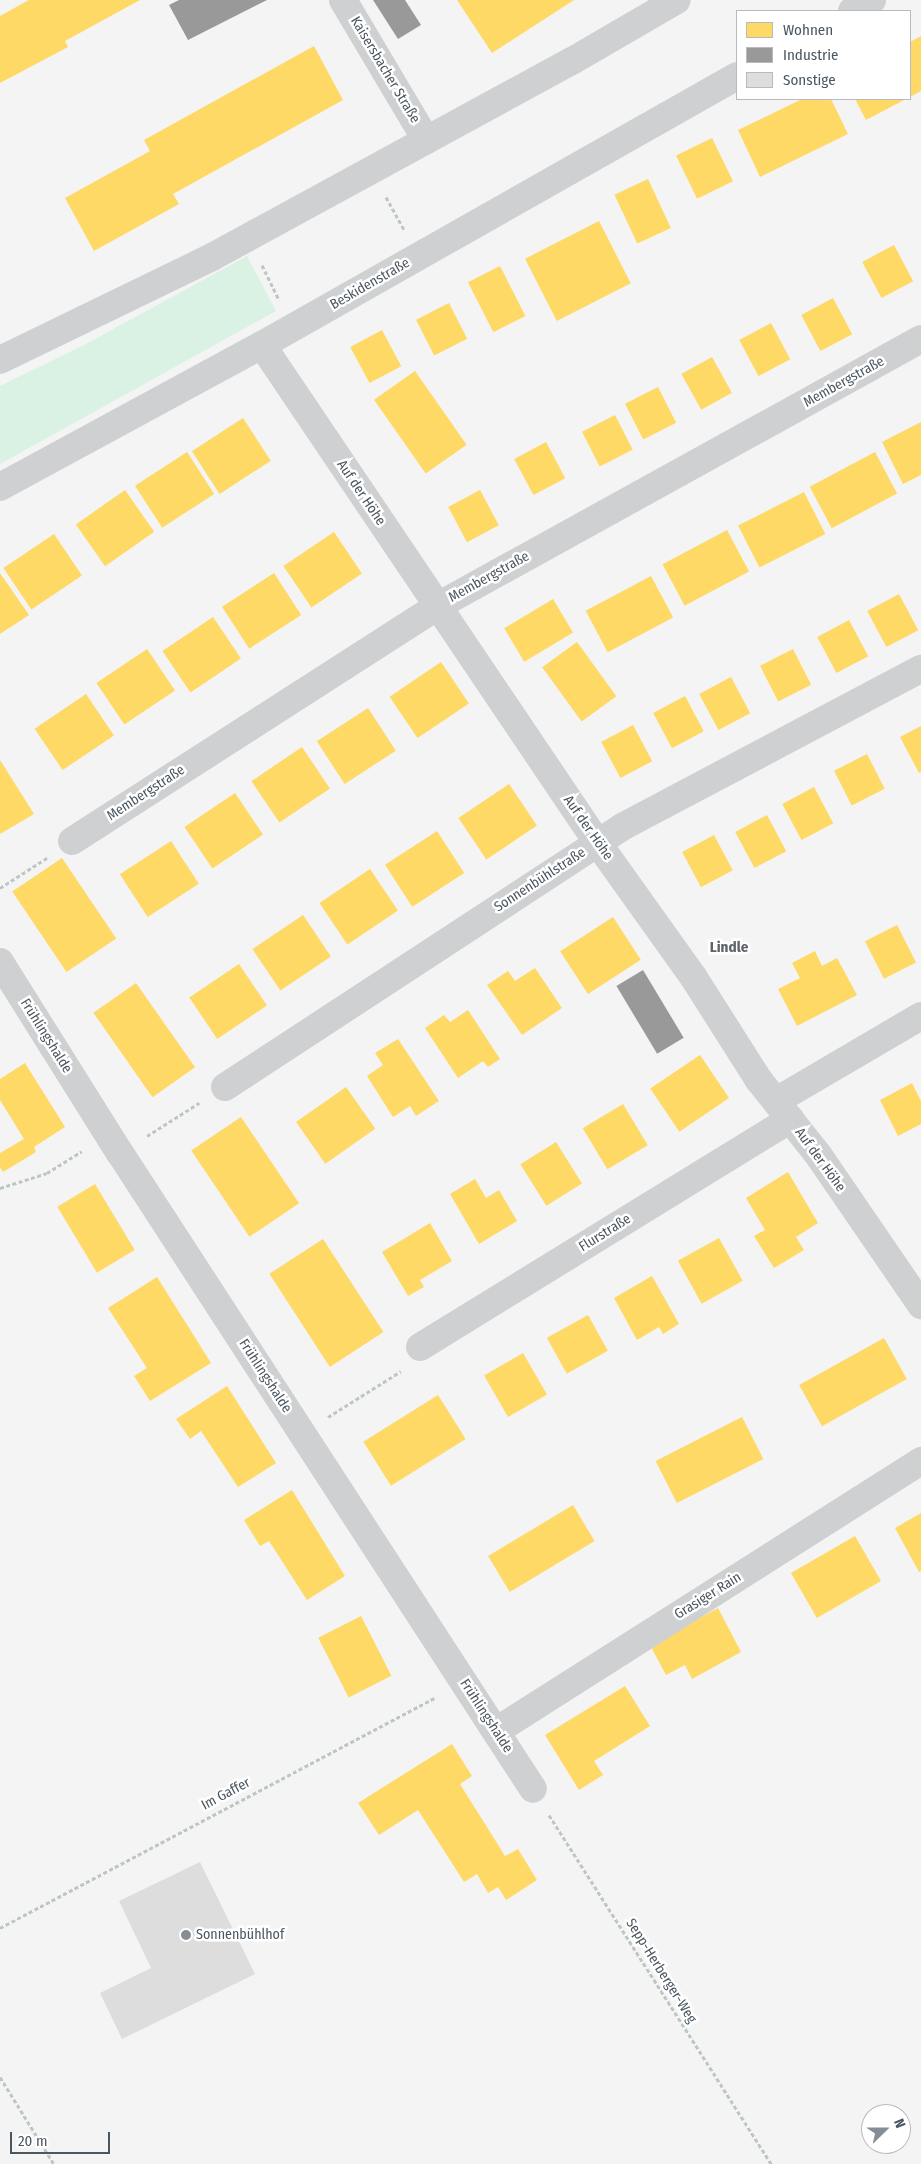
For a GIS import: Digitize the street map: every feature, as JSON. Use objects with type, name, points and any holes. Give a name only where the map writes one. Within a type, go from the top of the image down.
[{"type":"street","name":"Kaisersbacher Straße","points":[[343,0],[426,140]]},
{"type":"street","points":[[0,360],[212,258],[572,61],[677,0]]},
{"type":"street","points":[[854,10],[872,0]]},
{"type":"street","name":"Beskidenstraße","points":[[0,487],[262,345],[736,77]]},
{"type":"street","name":"Membergstraße","points":[[72,841],[436,607],[921,339]]},
{"type":"street","name":"Auf der Höhe","points":[[262,345],[436,607],[597,842],[694,978],[758,1079],[819,1156],[921,1305]]},
{"type":"street","name":"Sonnenbühlstraße","points":[[225,1087],[597,842],[921,668]]},
{"type":"street","name":"Frühlingshalde","points":[[0,962],[114,1144],[532,1789]]},
{"type":"street","name":"Flurstraße","points":[[420,1347],[783,1110],[921,1016]]},
{"type":"street","name":"Grasiger Rain","points":[[496,1731],[921,1461]]},
{"type":"path","points":[[370,171],[419,256]]},
{"type":"path","points":[[249,238],[292,328]]},
{"type":"path","points":[[0,888],[72,841]]},
{"type":"path","points":[[0,1188],[47,1173],[114,1144],[225,1087]]},
{"type":"path","points":[[302,1433],[406,1368],[420,1347]]},
{"type":"path","name":"Im Gaffer","points":[[0,1928],[464,1682]]},
{"type":"path","name":"Sepp-Herberger-Weg","points":[[532,1789],[771,2164]]},
{"type":"path","points":[[0,2077],[54,2164]]},
{"type":"green space","points":[[247,256],[276,311],[0,464],[0,386],[84,345]]},
{"type":"building: Wohnen","points":[[29,0],[140,0],[65,41],[68,47],[0,83],[0,16]]},
{"type":"building: Wohnen","points":[[457,0],[574,0],[492,53]]},
{"type":"building: Wohnen","points":[[921,36],[921,91],[911,96],[911,41]]},
{"type":"building: Wohnen","points":[[314,46],[343,100],[173,194],[179,204],[94,251],[65,198],[150,151],[144,140]]},
{"type":"building: Wohnen","points":[[800,100],[831,100],[848,134],[760,177],[738,130]]},
{"type":"building: Wohnen","points":[[856,100],[904,100],[866,120]]},
{"type":"building: Wohnen","points":[[712,138],[733,181],[697,199],[676,156]]},
{"type":"building: Wohnen","points":[[648,179],[671,228],[637,244],[614,195]]},
{"type":"building: Wohnen","points":[[599,221],[631,283],[557,321],[525,259]]},
{"type":"building: Wohnen","points":[[894,245],[913,281],[881,298],[862,262]]},
{"type":"building: Wohnen","points":[[500,266],[525,316],[493,332],[468,282]]},
{"type":"building: Wohnen","points":[[833,298],[852,334],[820,351],[801,315]]},
{"type":"building: Wohnen","points":[[449,303],[467,339],[434,355],[416,320]]},
{"type":"building: Wohnen","points":[[771,323],[790,359],[758,376],[739,340]]},
{"type":"building: Wohnen","points":[[382,330],[401,366],[369,383],[350,347]]},
{"type":"building: Wohnen","points":[[712,357],[732,393],[701,410],[681,374]]},
{"type":"building: Wohnen","points":[[415,371],[467,445],[426,473],[374,400]]},
{"type":"building: Wohnen","points":[[658,387],[676,423],[643,439],[625,404]]},
{"type":"building: Wohnen","points":[[615,415],[633,450],[600,467],[582,432]]},
{"type":"building: Wohnen","points":[[243,418],[271,461],[220,494],[192,451]]},
{"type":"building: Wohnen","points":[[921,422],[921,475],[903,484],[882,442]]},
{"type":"building: Wohnen","points":[[546,442],[565,478],[533,495],[514,459]]},
{"type":"building: Wohnen","points":[[187,452],[214,494],[162,528],[135,486]]},
{"type":"building: Wohnen","points":[[875,452],[897,493],[832,528],[810,487]]},
{"type":"building: Wohnen","points":[[125,490],[154,532],[105,566],[76,524]]},
{"type":"building: Wohnen","points":[[480,490],[499,525],[467,542],[448,507]]},
{"type":"building: Wohnen","points":[[804,492],[825,534],[759,567],[738,526]]},
{"type":"building: Wohnen","points":[[727,530],[749,571],[685,606],[663,564]]},
{"type":"building: Wohnen","points":[[334,532],[362,573],[311,608],[283,566]]},
{"type":"building: Wohnen","points":[[54,534],[82,575],[31,610],[3,568]]},
{"type":"building: Wohnen","points":[[0,573],[29,615],[0,634]]},
{"type":"building: Wohnen","points":[[274,573],[301,615],[249,649],[222,607]]},
{"type":"building: Wohnen","points":[[651,576],[673,617],[608,652],[586,611]]},
{"type":"building: Wohnen","points":[[899,594],[918,630],[886,647],[867,611]]},
{"type":"building: Wohnen","points":[[553,599],[573,632],[524,662],[504,628]]},
{"type":"building: Wohnen","points":[[213,617],[241,658],[190,693],[162,651]]},
{"type":"building: Wohnen","points":[[849,620],[868,656],[836,673],[817,637]]},
{"type":"building: Wohnen","points":[[577,642],[616,696],[582,721],[542,667]]},
{"type":"building: Wohnen","points":[[147,649],[175,690],[124,725],[96,683]]},
{"type":"building: Wohnen","points":[[793,649],[811,685],[778,701],[760,666]]},
{"type":"building: Wohnen","points":[[441,662],[469,703],[418,738],[390,697]]},
{"type":"building: Wohnen","points":[[731,677],[750,713],[718,730],[699,694]]},
{"type":"building: Wohnen","points":[[86,694],[114,735],[63,770],[35,729]]},
{"type":"building: Wohnen","points":[[685,696],[704,731],[672,748],[653,713]]},
{"type":"building: Wohnen","points":[[368,708],[396,751],[345,784],[317,741]]},
{"type":"building: Wohnen","points":[[633,725],[652,761],[620,778],[601,742]]},
{"type":"building: Wohnen","points":[[921,726],[921,772],[919,773],[900,737]]},
{"type":"building: Wohnen","points":[[302,747],[330,788],[279,823],[251,781]]},
{"type":"building: Wohnen","points":[[867,754],[885,789],[852,806],[834,771]]},
{"type":"building: Wohnen","points":[[0,760],[34,814],[0,834]]},
{"type":"building: Wohnen","points":[[509,784],[537,825],[486,860],[458,818]]},
{"type":"building: Wohnen","points":[[814,787],[833,823],[801,840],[782,804]]},
{"type":"building: Wohnen","points":[[235,793],[263,834],[212,869],[184,827]]},
{"type":"building: Wohnen","points":[[767,815],[786,851],[754,868],[735,832]]},
{"type":"building: Wohnen","points":[[437,831],[464,873],[412,907],[385,865]]},
{"type":"building: Wohnen","points":[[714,835],[733,870],[701,887],[682,852]]},
{"type":"building: Wohnen","points":[[171,841],[199,884],[148,917],[120,874]]},
{"type":"building: Wohnen","points":[[62,858],[116,938],[66,972],[12,892]]},
{"type":"building: Wohnen","points":[[370,869],[398,910],[347,945],[319,903]]},
{"type":"building: Wohnen","points":[[303,915],[331,956],[280,991],[252,949]]},
{"type":"building: Wohnen","points":[[613,917],[641,960],[588,994],[560,951]]},
{"type":"building: Wohnen","points":[[897,925],[916,962],[884,979],[865,941]]},
{"type":"building: Wohnen","points":[[815,951],[822,966],[837,958],[857,995],[797,1026],[778,989],[800,978],[792,963]]},
{"type":"building: Wohnen","points":[[239,964],[267,1005],[217,1039],[189,998]]},
{"type":"building: Wohnen","points":[[535,968],[562,1008],[522,1035],[487,985],[508,971],[515,981]]},
{"type":"building: Wohnen","points":[[136,983],[195,1067],[152,1097],[93,1013]]},
{"type":"building: Wohnen","points":[[468,1010],[500,1059],[488,1067],[483,1061],[458,1078],[425,1028],[444,1015],[450,1022]]},
{"type":"building: Wohnen","points":[[398,1039],[439,1101],[416,1116],[410,1106],[393,1117],[367,1076],[383,1065],[375,1053]]},
{"type":"building: Wohnen","points":[[700,1055],[729,1098],[679,1132],[650,1089]]},
{"type":"building: Wohnen","points":[[25,1063],[65,1127],[34,1147],[36,1152],[3,1172],[0,1167],[0,1153],[24,1139],[0,1100],[0,1079]]},
{"type":"building: Wohnen","points":[[912,1083],[921,1101],[921,1124],[898,1136],[880,1100]]},
{"type":"building: Wohnen","points":[[346,1087],[375,1129],[325,1164],[296,1122]]},
{"type":"building: Wohnen","points":[[623,1104],[648,1145],[607,1169],[583,1128]]},
{"type":"building: Wohnen","points":[[241,1117],[299,1203],[249,1237],[191,1151]]},
{"type":"building: Wohnen","points":[[556,1142],[582,1184],[546,1206],[520,1164]]},
{"type":"building: Wohnen","points":[[788,1172],[818,1223],[796,1237],[804,1250],[774,1268],[754,1236],[765,1230],[746,1198]]},
{"type":"building: Wohnen","points":[[475,1179],[486,1198],[499,1190],[517,1221],[479,1244],[450,1194]]},
{"type":"building: Wohnen","points":[[95,1184],[135,1250],[97,1273],[57,1207]]},
{"type":"building: Wohnen","points":[[430,1223],[452,1261],[420,1280],[424,1287],[408,1296],[382,1252]]},
{"type":"building: Wohnen","points":[[719,1238],[743,1281],[702,1304],[678,1261]]},
{"type":"building: Wohnen","points":[[323,1239],[383,1332],[330,1367],[269,1274]]},
{"type":"building: Wohnen","points":[[652,1276],[679,1324],[663,1334],[659,1327],[637,1340],[614,1298]]},
{"type":"building: Wohnen","points":[[157,1277],[211,1363],[150,1401],[134,1376],[147,1368],[108,1308]]},
{"type":"building: Wohnen","points":[[588,1315],[608,1351],[567,1374],[547,1338]]},
{"type":"building: Wohnen","points":[[884,1338],[907,1379],[822,1426],[799,1385]]},
{"type":"building: Wohnen","points":[[523,1353],[547,1395],[508,1417],[484,1376]]},
{"type":"building: Wohnen","points":[[227,1386],[276,1463],[238,1487],[201,1431],[190,1439],[176,1419]]},
{"type":"building: Wohnen","points":[[438,1395],[466,1439],[391,1486],[363,1442]]},
{"type":"building: Wohnen","points":[[742,1417],[763,1459],[677,1503],[656,1461]]},
{"type":"building: Wohnen","points":[[292,1490],[345,1576],[307,1600],[269,1541],[260,1546],[244,1520]]},
{"type":"building: Wohnen","points":[[573,1505],[595,1541],[510,1592],[488,1556]]},
{"type":"building: Wohnen","points":[[921,1513],[921,1571],[919,1572],[895,1528]]},
{"type":"building: Wohnen","points":[[855,1536],[881,1581],[817,1618],[791,1573]]},
{"type":"building: Wohnen","points":[[718,1608],[741,1652],[692,1679],[685,1665],[666,1675],[650,1645]]},
{"type":"building: Wohnen","points":[[361,1616],[391,1676],[349,1697],[318,1638]]},
{"type":"building: Wohnen","points":[[625,1686],[650,1726],[594,1761],[603,1775],[579,1790],[545,1735]]},
{"type":"building: Wohnen","points":[[452,1744],[472,1776],[460,1784],[505,1856],[518,1849],[537,1880],[506,1900],[498,1887],[488,1893],[477,1874],[464,1882],[418,1810],[379,1835],[358,1803]]},
{"type":"building: Industrie","points":[[179,0],[267,0],[188,40],[169,5]]},
{"type":"building: Industrie","points":[[373,0],[405,0],[421,25],[398,39]]},
{"type":"building: Industrie","points":[[643,970],[684,1038],[657,1054],[616,986]]},
{"type":"building: Sonstige","name":"Sonnenbühlhof","points":[[200,1862],[255,1974],[122,2039],[100,1993],[151,1968],[119,1901]]},
{"type":"place","name":"Sonnenbühlhof","points":[[186,1935]]},
{"type":"district","name":"Lindle","points":[[729,948]]}]
